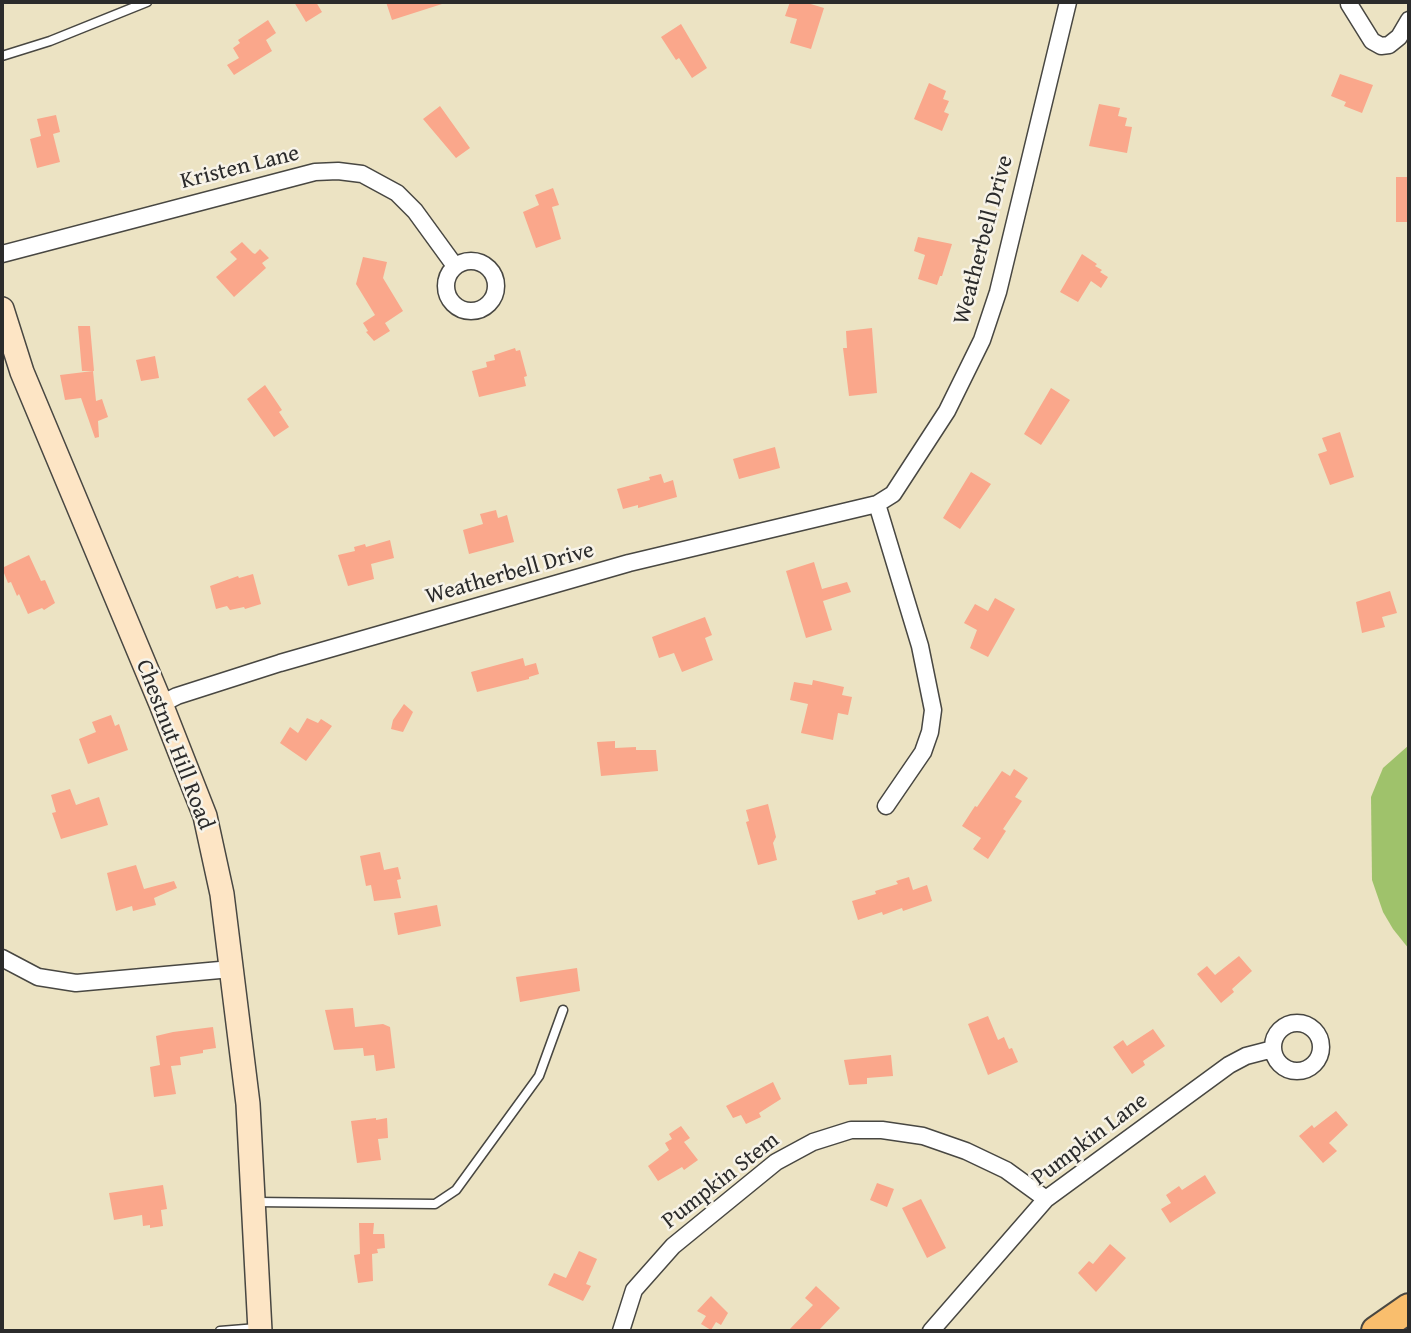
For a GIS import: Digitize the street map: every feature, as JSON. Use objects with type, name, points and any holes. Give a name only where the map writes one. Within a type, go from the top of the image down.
[{"type":"highway","points":[[1376,1331],[1409,1308]]},
{"type":"main road","name":"Chestnut Hill Road","points":[[3,319],[78,510],[161,704],[205,816],[220,884],[247,1104],[260,1329]]},
{"type":"street","name":"Weatherbell Drive","points":[[161,704],[177,696],[280,663],[629,563],[877,504],[893,494],[947,411],[982,340],[998,292],[1068,2]]},
{"type":"street","points":[[1349,4],[1372,41],[1381,46],[1389,45],[1399,37],[1409,20]]},
{"type":"street","name":"Kristen Lane","points":[[2,254],[315,172],[338,171],[362,174],[397,193],[415,211],[455,266]]},
{"type":"street","points":[[877,504],[920,646],[933,710],[930,732],[922,752],[886,806]]},
{"type":"street","points":[[2,958],[38,977],[76,983],[231,969]]},
{"type":"street","name":"Pumpkin Lane","points":[[932,1331],[1046,1199],[1228,1065],[1246,1056],[1273,1049]]},
{"type":"street","name":"Pumpkin Stem","points":[[621,1331],[634,1290],[673,1246],[776,1162],[813,1142],[851,1130],[882,1130],[923,1136],[966,1151],[1006,1170],[1046,1199]]},
{"type":"lane","points":[[2,56],[50,41],[147,2]]},
{"type":"lane","points":[[252,1203],[435,1204],[456,1190],[539,1076],[563,1010]]},
{"type":"lane","points":[[220,1331],[260,1329]]},
{"type":"green space","points":[[1409,745],[1409,949],[1383,912],[1372,880],[1371,797],[1383,768]]},
{"type":"building","points":[[294,2],[316,2],[322,12],[306,22]]},
{"type":"building","points":[[386,2],[441,2],[442,4],[392,20]]},
{"type":"building","points":[[790,2],[804,2],[824,8],[811,49],[790,43],[797,19],[785,16]]},
{"type":"building","points":[[268,20],[276,33],[266,40],[272,51],[234,75],[227,65],[239,58],[233,48],[240,43],[238,40]]},
{"type":"building","points":[[681,24],[707,68],[692,78],[661,37]]},
{"type":"building","points":[[1340,74],[1373,85],[1362,113],[1344,106],[1346,102],[1331,96]]},
{"type":"building","points":[[929,83],[946,91],[943,99],[949,101],[944,112],[949,114],[942,131],[914,119]]},
{"type":"building","points":[[1099,104],[1120,108],[1118,116],[1127,118],[1125,126],[1132,127],[1127,153],[1089,146]]},
{"type":"building","points":[[440,106],[470,148],[456,158],[423,119]]},
{"type":"building","points":[[56,115],[60,132],[53,134],[60,162],[37,168],[30,139],[41,136],[37,119]]},
{"type":"building","points":[[1396,177],[1409,177],[1409,222],[1396,222]]},
{"type":"building","points":[[553,188],[559,205],[552,207],[561,239],[536,248],[523,212],[539,205],[535,195]]},
{"type":"building","points":[[918,237],[952,244],[937,285],[918,279],[925,255],[914,251]]},
{"type":"building","points":[[242,242],[253,253],[260,249],[269,258],[262,263],[266,268],[234,297],[216,277],[237,259],[230,252]]},
{"type":"building","points":[[1082,254],[1097,264],[1095,266],[1102,270],[1100,272],[1108,277],[1101,288],[1091,281],[1078,302],[1060,292]]},
{"type":"building","points":[[363,257],[387,262],[383,278],[403,311],[385,323],[390,331],[374,341],[366,332],[368,331],[363,323],[375,315],[356,284]]},
{"type":"building","points":[[78,326],[90,326],[94,371],[82,371]]},
{"type":"building","points":[[872,328],[877,393],[849,396],[843,348],[847,348],[846,331]]},
{"type":"building","points":[[515,348],[516,351],[520,350],[527,376],[524,377],[526,386],[479,397],[472,371],[487,367],[486,362],[495,360],[494,355]]},
{"type":"building","points":[[155,356],[159,378],[141,381],[136,360]]},
{"type":"building","points":[[93,371],[96,401],[102,399],[108,417],[98,421],[99,437],[95,438],[81,398],[65,400],[60,375]]},
{"type":"building","points":[[265,385],[282,410],[279,412],[289,427],[274,437],[247,399]]},
{"type":"building","points":[[1051,388],[1070,400],[1041,445],[1024,434]]},
{"type":"building","points":[[1340,432],[1354,477],[1330,485],[1318,454],[1327,451],[1322,438]]},
{"type":"building","points":[[775,447],[780,468],[739,479],[733,459]]},
{"type":"building","points":[[971,472],[991,484],[960,529],[943,518]]},
{"type":"building","points":[[661,474],[664,483],[673,480],[677,497],[638,508],[638,505],[623,509],[617,489],[650,480],[649,477]]},
{"type":"building","points":[[496,510],[498,518],[507,515],[514,542],[469,554],[463,530],[483,524],[480,514]]},
{"type":"building","points":[[390,540],[394,558],[371,564],[374,579],[348,586],[338,555],[355,551],[354,547],[365,544],[366,547]]},
{"type":"building","points":[[29,555],[41,581],[45,580],[55,603],[44,610],[42,608],[28,614],[19,594],[17,596],[11,582],[8,583],[2,568]]},
{"type":"building","points":[[814,562],[822,589],[847,582],[851,592],[823,601],[832,630],[806,638],[786,571]]},
{"type":"building","points":[[253,574],[261,604],[245,609],[230,610],[227,606],[216,609],[210,586],[238,576],[239,578]]},
{"type":"building","points":[[1390,591],[1397,613],[1382,617],[1385,627],[1362,633],[1356,602]]},
{"type":"building","points":[[995,598],[1015,609],[988,657],[970,648],[977,630],[964,623],[975,604],[988,611]]},
{"type":"building","points":[[705,617],[712,635],[705,638],[713,660],[682,672],[674,653],[659,658],[652,637]]},
{"type":"building","points":[[523,658],[525,666],[536,663],[539,674],[477,692],[471,672]]},
{"type":"building","points":[[813,680],[844,687],[842,695],[852,697],[848,715],[838,713],[833,740],[801,733],[808,704],[790,700],[794,682],[812,685]]},
{"type":"building","points":[[404,704],[413,712],[403,732],[391,729],[393,720]]},
{"type":"building","points":[[111,715],[115,726],[119,724],[128,750],[88,764],[79,739],[96,732],[92,722]]},
{"type":"building","points":[[307,718],[318,723],[321,719],[332,726],[306,761],[280,743],[290,727],[298,733]]},
{"type":"building","points":[[615,741],[615,748],[656,750],[658,771],[601,776],[597,742]]},
{"type":"building","points":[[1014,769],[1028,778],[1015,797],[1022,801],[1003,829],[1006,831],[988,859],[973,849],[981,838],[962,826],[1002,771],[1010,776]]},
{"type":"building","points":[[70,789],[76,805],[99,797],[108,825],[61,839],[52,813],[56,812],[51,795]]},
{"type":"building","points":[[768,804],[776,837],[773,843],[777,860],[758,865],[746,822],[749,821],[746,810]]},
{"type":"building","points":[[380,852],[384,870],[398,867],[401,879],[397,880],[401,898],[374,901],[371,885],[366,886],[360,856]]},
{"type":"building","points":[[136,865],[144,889],[174,881],[177,888],[154,898],[156,905],[133,911],[132,906],[116,911],[107,873]]},
{"type":"building","points":[[909,877],[913,890],[927,885],[932,901],[903,911],[902,908],[883,915],[882,912],[858,920],[852,901],[876,894],[875,891],[898,884],[896,881]]},
{"type":"building","points":[[437,905],[441,926],[398,935],[394,913]]},
{"type":"building","points":[[1239,956],[1252,971],[1221,1003],[1197,974],[1207,966],[1215,975]]},
{"type":"building","points":[[577,968],[580,991],[520,1002],[516,977]]},
{"type":"building","points":[[353,1008],[355,1027],[383,1024],[390,1027],[395,1068],[376,1071],[374,1055],[364,1056],[363,1048],[334,1050],[325,1010]]},
{"type":"building","points":[[988,1016],[998,1040],[1004,1037],[1018,1062],[988,1075],[968,1024]]},
{"type":"building","points":[[213,1027],[216,1048],[180,1057],[181,1065],[171,1066],[176,1094],[154,1097],[150,1067],[160,1065],[156,1036]]},
{"type":"building","points":[[1153,1029],[1165,1046],[1143,1061],[1145,1065],[1132,1074],[1113,1047],[1123,1040],[1127,1046]]},
{"type":"building","points":[[891,1055],[893,1076],[867,1078],[867,1084],[849,1085],[844,1060]]},
{"type":"building","points":[[773,1082],[781,1099],[759,1113],[761,1117],[746,1124],[741,1115],[733,1118],[726,1106]]},
{"type":"building","points":[[1336,1111],[1348,1125],[1329,1143],[1337,1151],[1323,1163],[1299,1136]]},
{"type":"building","points":[[387,1118],[388,1138],[378,1139],[381,1160],[357,1163],[351,1121]]},
{"type":"building","points":[[681,1126],[690,1138],[684,1142],[698,1160],[684,1170],[682,1167],[658,1181],[648,1166],[669,1150],[665,1143],[672,1139],[669,1134]]},
{"type":"building","points":[[1205,1175],[1216,1193],[1170,1223],[1161,1209],[1171,1203],[1166,1195],[1179,1186],[1182,1190]]},
{"type":"building","points":[[877,1183],[894,1189],[887,1207],[870,1200]]},
{"type":"building","points":[[163,1185],[167,1209],[161,1210],[163,1226],[143,1226],[142,1215],[114,1220],[109,1193]]},
{"type":"building","points":[[921,1199],[946,1248],[927,1258],[902,1208]]},
{"type":"building","points":[[359,1223],[374,1223],[373,1234],[384,1234],[385,1248],[377,1249],[378,1253],[372,1254],[373,1281],[358,1283],[354,1255],[360,1254]]},
{"type":"building","points":[[1110,1244],[1126,1258],[1096,1292],[1078,1273],[1089,1261],[1093,1264]]},
{"type":"building","points":[[579,1251],[597,1259],[586,1284],[591,1286],[583,1301],[548,1285],[554,1273],[566,1278]]},
{"type":"building","points":[[816,1286],[840,1308],[818,1331],[788,1331],[813,1305],[805,1298]]},
{"type":"building","points":[[711,1296],[728,1313],[721,1325],[716,1322],[711,1330],[701,1324],[706,1316],[697,1311]]}]
